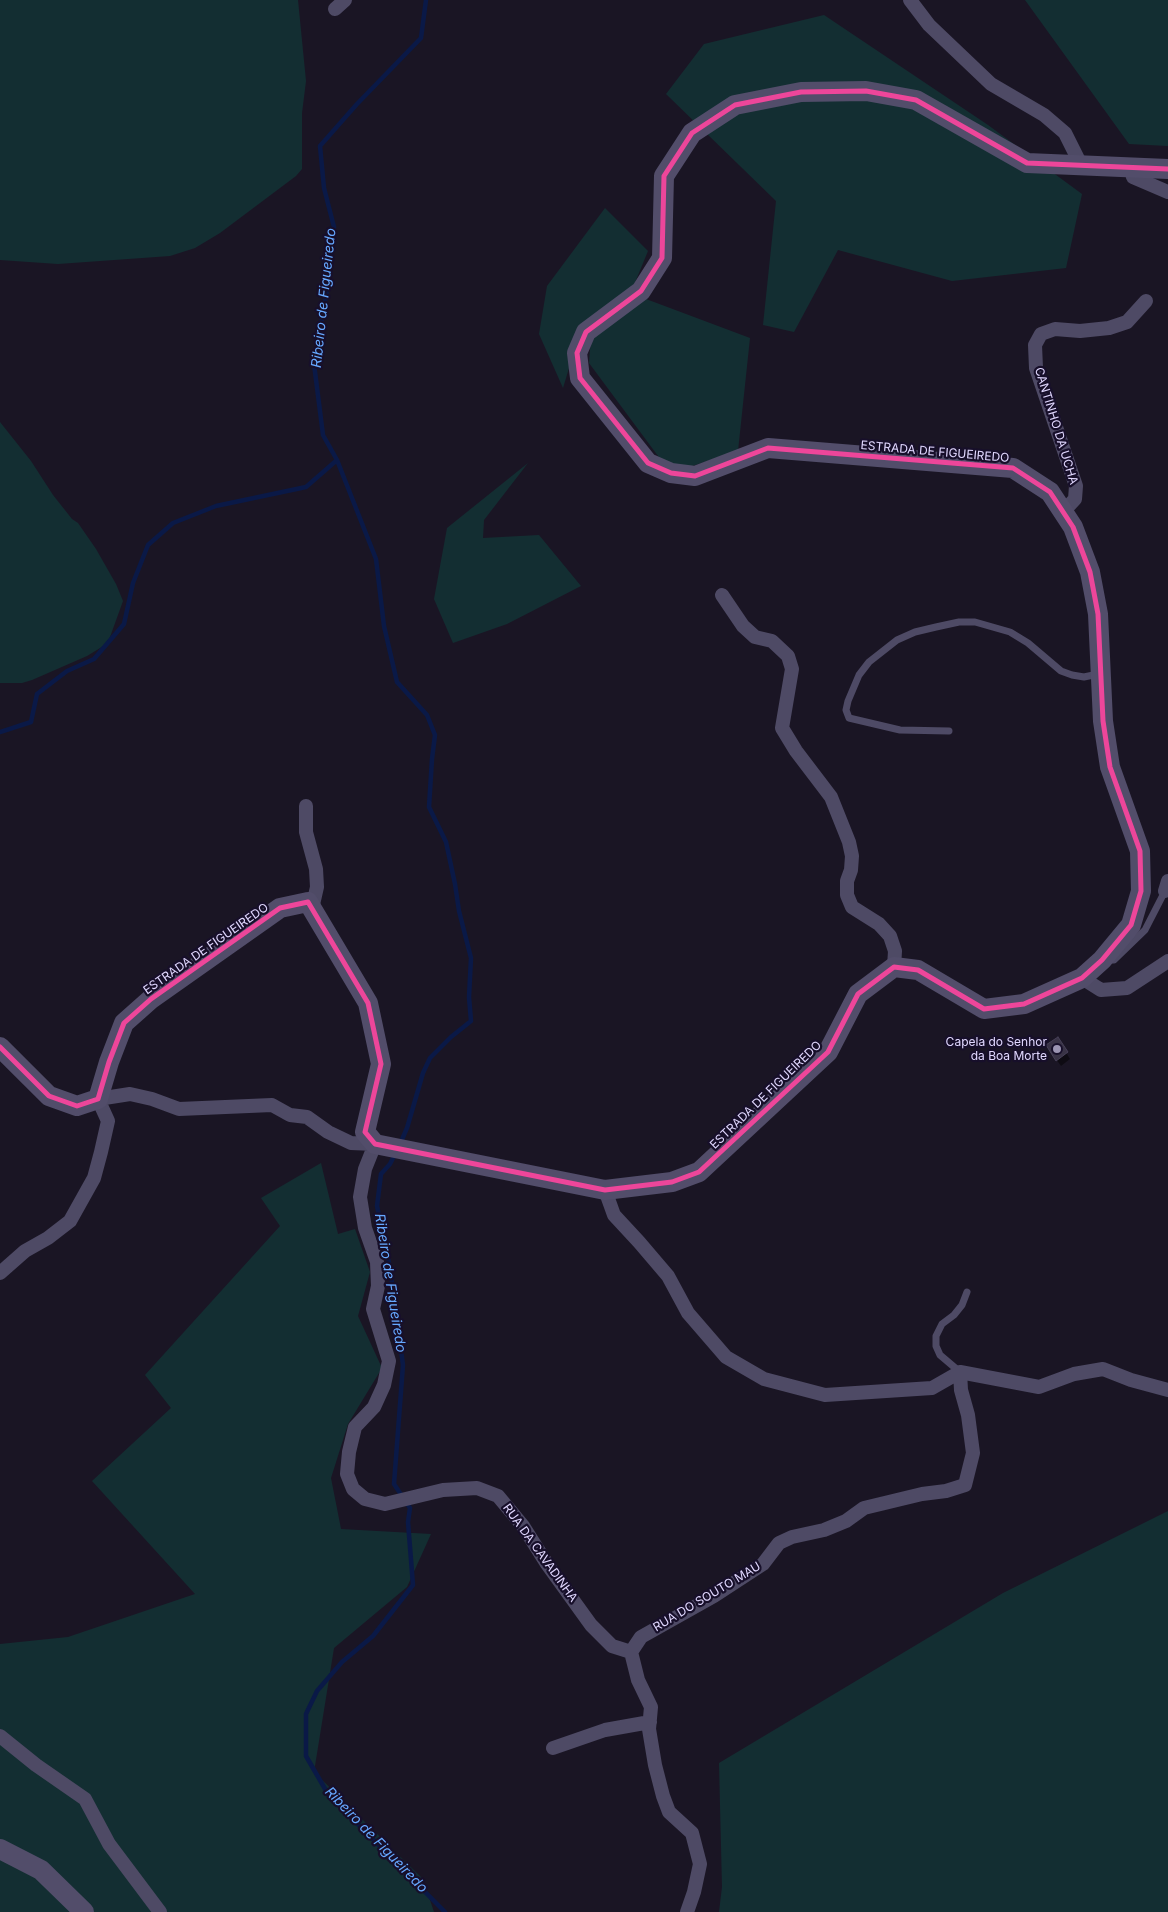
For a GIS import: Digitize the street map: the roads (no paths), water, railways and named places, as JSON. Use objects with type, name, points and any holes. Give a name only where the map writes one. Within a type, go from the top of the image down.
[{"type":"street","points":[[910,0],[929,25],[991,84],[1044,115],[1065,133],[1080,166]]},
{"type":"street","name":"ESTRADA DE FIGUEIREDO","points":[[381,1145],[605,1190],[672,1182],[699,1172],[828,1052],[858,994],[894,967],[918,970],[984,1009],[1024,1004],[1082,978],[1102,960],[1131,925],[1141,890],[1140,851],[1110,767],[1103,721],[1098,614],[1090,572],[1073,527],[1050,492],[1013,468],[768,448],[695,476],[672,474],[648,463],[580,378],[577,352],[586,332],[641,290],[662,258],[664,176],[692,133],[735,105],[801,92],[866,91],[916,100],[1026,163],[1168,169]]},
{"type":"street","points":[[1130,167],[1133,177],[1168,192]]},
{"type":"street","name":"CANTINHO DA UCHA","points":[[1063,512],[1075,499],[1076,486],[1036,368],[1034,346],[1041,334],[1055,329],[1080,331],[1109,328],[1127,322],[1146,301]]},
{"type":"street","points":[[722,595],[743,626],[755,637],[772,641],[788,656],[792,669],[782,728],[796,751],[831,797],[849,842],[852,856],[851,870],[847,881],[847,896],[852,907],[879,924],[890,936],[894,951],[894,967]]},
{"type":"street","points":[[306,806],[306,832],[316,870],[317,887],[312,909],[368,1003],[381,1064],[366,1132],[381,1145]]},
{"type":"street","name":"ESTRADA DE FIGUEIREDO","points":[[98,1099],[109,1062],[124,1024],[151,999],[280,908],[308,902],[312,909]]},
{"type":"street","points":[[1082,978],[1101,990],[1127,988],[1168,961]]},
{"type":"street","points":[[0,1047],[49,1096],[77,1106],[98,1099],[130,1094],[152,1099],[179,1109],[272,1106],[290,1115],[307,1117],[328,1132],[351,1144],[381,1145]]},
{"type":"street","points":[[0,1273],[25,1251],[48,1238],[70,1221],[94,1178],[101,1152],[108,1121],[98,1099]]},
{"type":"street","name":"RUA DA CAVADINHA","points":[[381,1145],[365,1169],[360,1197],[366,1228],[377,1262],[378,1286],[373,1309],[389,1361],[384,1385],[374,1407],[355,1427],[349,1452],[347,1474],[353,1489],[365,1499],[385,1504],[443,1490],[477,1488],[498,1496],[522,1526],[591,1625],[612,1646],[631,1652]]},
{"type":"street","points":[[605,1190],[614,1215],[640,1242],[668,1276],[688,1312],[726,1358],[764,1379],[825,1395],[932,1388],[960,1372],[1039,1387],[1074,1374],[1103,1369],[1131,1380],[1168,1390]]},
{"type":"street","name":"RUA DO SOUTO MAU","points":[[631,1652],[642,1636],[708,1600],[763,1564],[779,1543],[792,1537],[824,1530],[846,1521],[864,1508],[946,1491],[965,1485],[973,1453],[968,1415],[961,1390],[960,1372]]},
{"type":"street","points":[[631,1652],[638,1680],[651,1707],[650,1722],[655,1765],[663,1796],[669,1812],[692,1833],[700,1864],[694,1892],[687,1912]]},
{"type":"street","points":[[553,1748],[605,1730],[650,1722]]},
{"type":"street","points":[[0,1736],[36,1765],[85,1798],[110,1844],[160,1912]]},
{"type":"street","points":[[0,1849],[41,1870],[84,1912]]},
{"type":"lane","points":[[949,731],[900,730],[849,718],[846,710],[848,702],[860,674],[869,662],[898,640],[915,632],[958,622],[975,622],[1010,632],[1028,643],[1061,671],[1084,677],[1101,674]]},
{"type":"lane","points":[[1102,960],[1114,960],[1145,930],[1166,886]]},
{"type":"lane","points":[[960,1372],[940,1355],[936,1346],[936,1336],[942,1324],[954,1315],[962,1305],[967,1292]]},
{"type":"waterway","name":"Ribeiro de Figueiredo","points":[[400,1144],[407,1128],[423,1073],[430,1058],[451,1037],[471,1021],[469,997],[471,958],[459,911],[446,842],[429,807],[435,735],[427,715],[397,682],[384,626],[376,559],[337,460],[323,435],[314,364],[328,284],[334,227],[324,188],[320,146],[357,104],[421,38],[426,0]]},
{"type":"waterway","points":[[0,732],[31,722],[37,694],[67,671],[94,659],[124,624],[133,583],[148,545],[173,523],[216,506],[306,487],[337,460]]},
{"type":"waterway","name":"Ribeiro de Figueiredo","points":[[395,1154],[390,1164],[381,1174],[377,1206],[390,1268],[403,1365],[394,1484],[410,1508],[408,1522],[413,1585],[373,1636],[342,1662],[317,1691],[306,1714],[306,1756],[328,1794],[445,1912]]},
{"type":"place","name":"Capela do Senhor da Boa Morte","points":[[1057,1049]]}]
